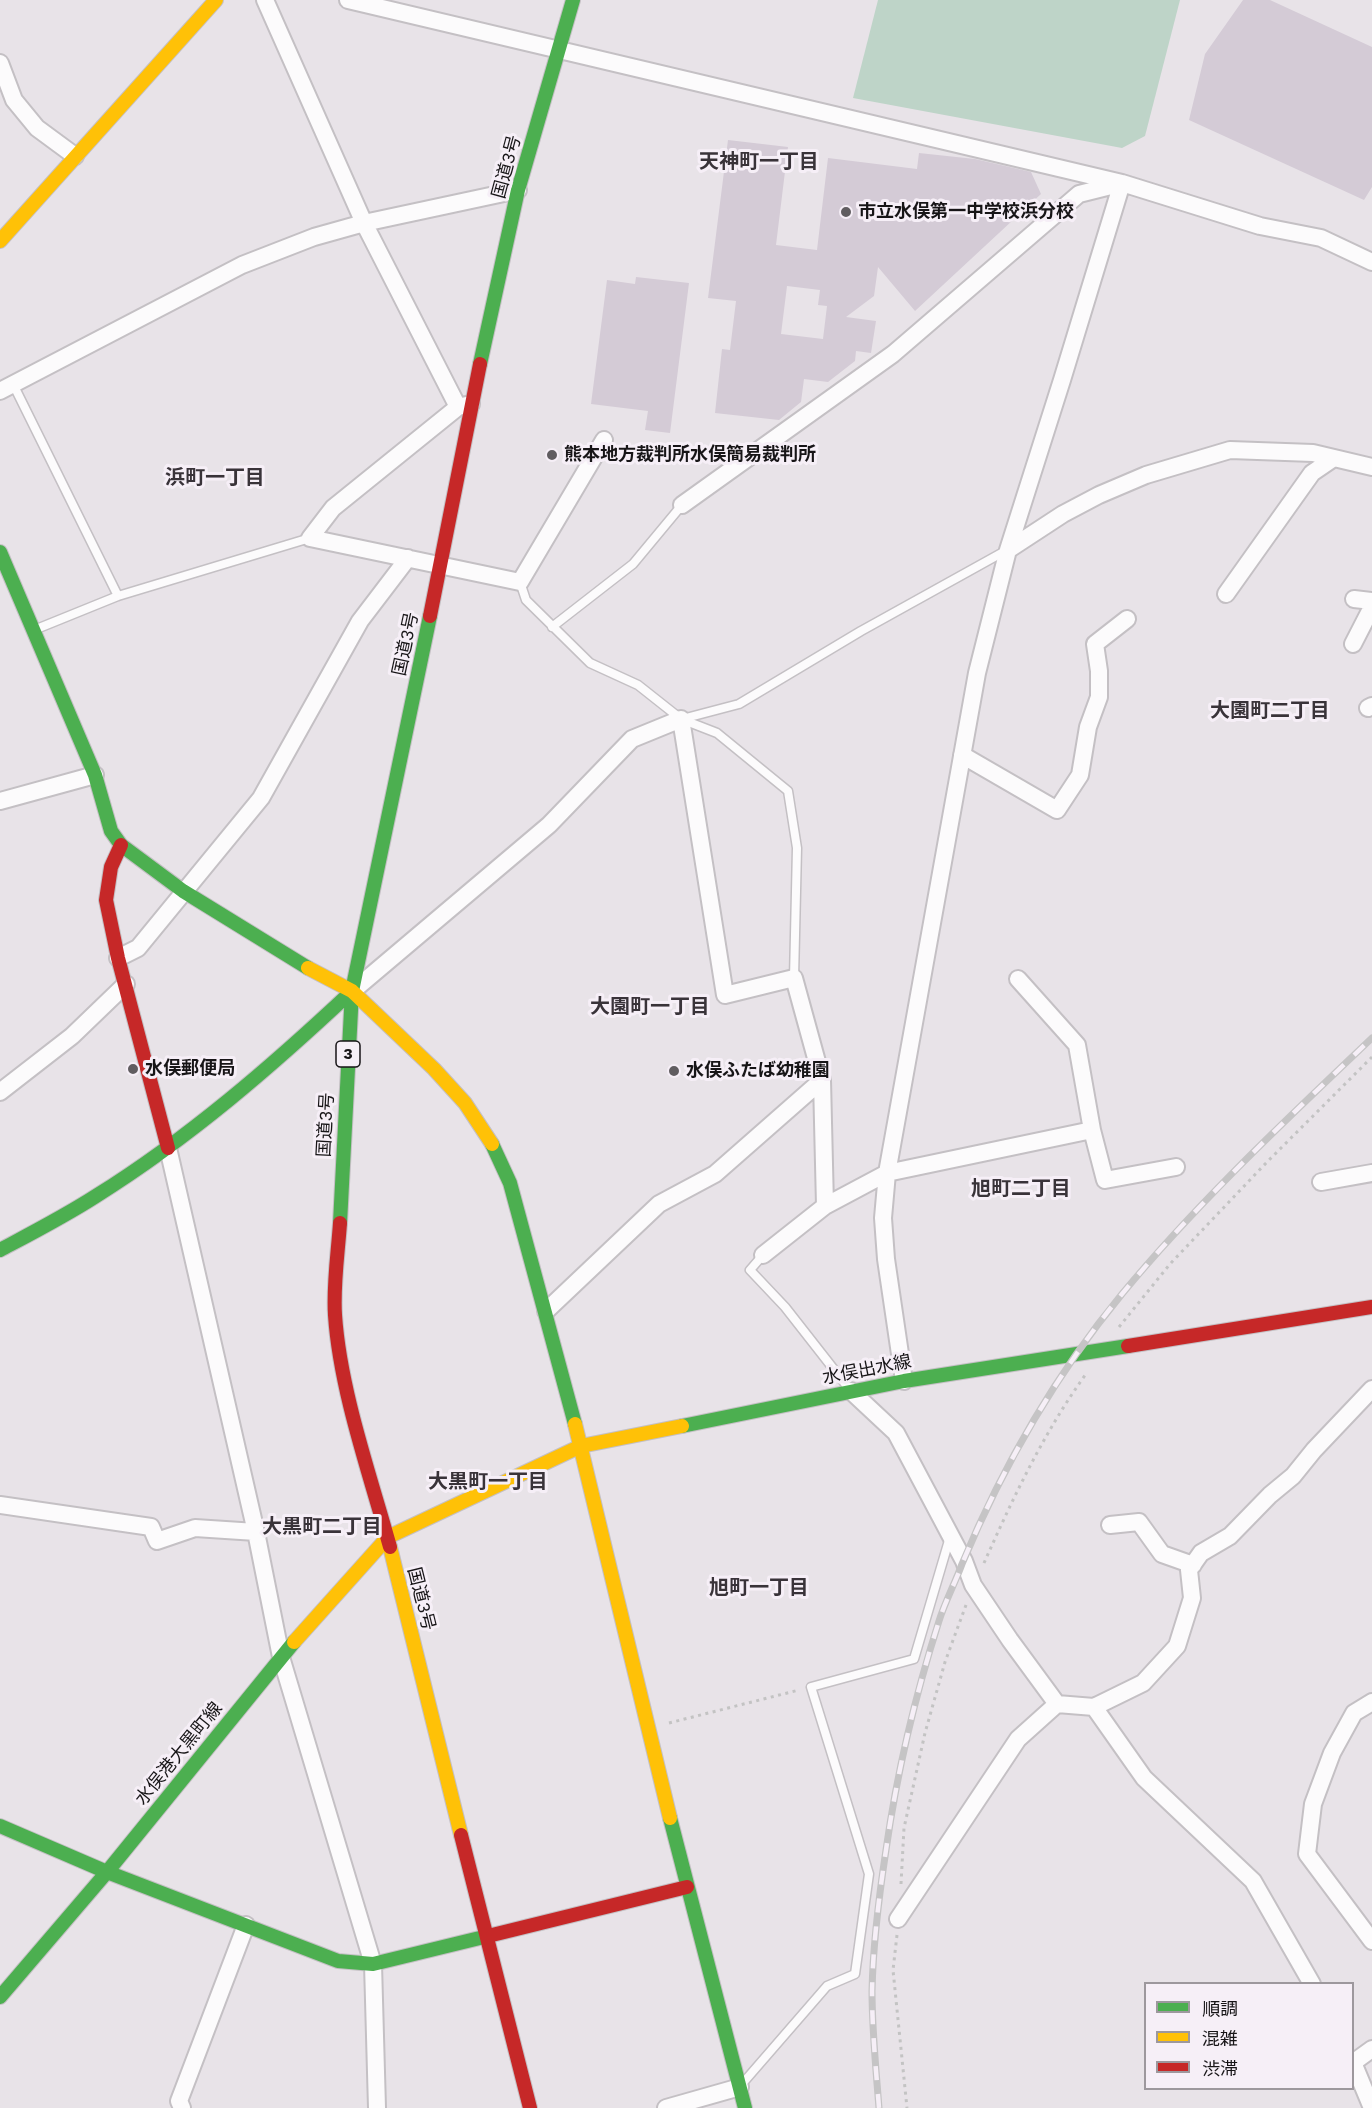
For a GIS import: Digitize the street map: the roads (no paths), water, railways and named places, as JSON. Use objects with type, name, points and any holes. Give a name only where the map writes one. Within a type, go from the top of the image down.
[{"type":"main road","points":[[2,234],[216,0]]},
{"type":"main road","name":"国道3号","points":[[530,2108],[485,1935],[388,1537],[348,1394],[339,1354],[335,1314],[352,992],[441,565],[465,406],[518,190],[557,48],[573,0]]},
{"type":"main road","points":[[0,552],[95,775],[111,831],[121,844],[183,891],[305,967],[352,992],[434,1069],[465,1103],[490,1141],[510,1183],[546,1311],[581,1446],[687,1887],[745,2108]]},
{"type":"main road","points":[[121,844],[111,867],[106,900],[118,958],[168,1148]]},
{"type":"main road","points":[[0,1250],[41,1230],[168,1148],[302,1038],[352,992]]},
{"type":"main road","name":"水俣出水線","points":[[388,1537],[581,1446],[904,1381],[1372,1307]]},
{"type":"main road","name":"水俣港大黒町線","points":[[0,1997],[107,1872],[281,1657],[388,1537]]},
{"type":"main road","points":[[0,1826],[107,1872],[338,1961],[373,1964],[687,1887]]},
{"type":"street","points":[[265,0],[364,223],[465,406],[333,508],[310,537],[520,582],[604,440]]},
{"type":"street","points":[[348,0],[1122,183],[1260,226],[1321,238],[1372,262]]},
{"type":"street","points":[[0,63],[14,100],[37,128],[75,156]]},
{"type":"street","points":[[682,505],[892,354],[1079,194],[1122,183]]},
{"type":"street","points":[[904,1381],[886,1258],[883,1218],[887,1173],[962,755],[977,673],[1008,550],[1122,183]]},
{"type":"street","points":[[7,389],[242,265],[314,237],[364,223],[518,190]]},
{"type":"street","points":[[1008,550],[1063,514],[1099,495],[1146,475],[1230,450],[1313,453],[1372,467]]},
{"type":"street","points":[[1226,594],[1312,472],[1334,458]]},
{"type":"street","points":[[118,958],[138,948],[261,798],[360,621],[408,558]]},
{"type":"street","points":[[1354,599],[1372,601]]},
{"type":"street","points":[[1353,644],[1372,607]]},
{"type":"street","points":[[962,755],[1057,810],[1080,775],[1088,727],[1099,697],[1099,671],[1095,645],[1127,619]]},
{"type":"street","points":[[352,992],[549,825],[632,739],[681,719],[725,995],[794,978],[822,1080],[825,1206]]},
{"type":"street","points":[[0,801],[95,775]]},
{"type":"street","points":[[1018,979],[1077,1045],[1092,1130],[1105,1180],[1176,1167]]},
{"type":"street","points":[[0,1092],[72,1036],[126,984]]},
{"type":"street","points":[[546,1311],[659,1204],[715,1174],[822,1080]]},
{"type":"street","points":[[763,1255],[825,1206],[887,1173],[1092,1130]]},
{"type":"street","points":[[168,1148],[256,1532],[281,1657],[373,1964],[377,2108]]},
{"type":"street","points":[[1321,1182],[1372,1173]]},
{"type":"street","points":[[898,1919],[1018,1739],[1057,1704],[1094,1707],[1143,1683],[1177,1646],[1192,1598],[1189,1570],[1201,1553],[1230,1536],[1270,1495],[1293,1476],[1314,1450],[1372,1389]]},
{"type":"street","points":[[851,1391],[896,1433],[964,1561],[973,1586],[1057,1704]]},
{"type":"street","points":[[0,1504],[151,1527],[157,1541],[195,1528],[256,1532]]},
{"type":"street","points":[[1110,1525],[1139,1522],[1162,1554],[1193,1565]]},
{"type":"street","points":[[1372,1701],[1354,1713],[1332,1753],[1313,1804],[1307,1854],[1372,1941]]},
{"type":"street","points":[[1094,1707],[1144,1778],[1253,1881],[1311,1982]]},
{"type":"street","points":[[182,2108],[179,2101],[246,1926]]},
{"type":"street","points":[[1354,2060],[1372,2049]]},
{"type":"street","points":[[1354,2063],[1372,2108]]},
{"type":"street","points":[[666,2108],[740,2087]]},
{"type":"lane","points":[[7,389],[118,596]]},
{"type":"lane","points":[[552,627],[633,564],[682,505]]},
{"type":"lane","points":[[34,630],[118,596],[310,537]]},
{"type":"lane","points":[[681,719],[739,704],[861,631],[1008,550]]},
{"type":"lane","points":[[520,582],[526,600],[590,663],[639,685],[681,719],[717,733],[788,791],[797,848],[794,978]]},
{"type":"lane","points":[[763,1255],[750,1270],[785,1307],[851,1391]]},
{"type":"lane","points":[[740,2087],[827,1986],[855,1974],[869,1874],[811,1687],[914,1659],[950,1536]]},
{"type":"railway","points":[[879,2108],[872,1991],[875,1938],[890,1821],[908,1734],[930,1649],[944,1607],[978,1528],[1032,1423],[1075,1356],[1122,1294],[1212,1194],[1372,1038]]},
{"type":"place","name":"市立水俣第一中学校浜分校","points":[[846,212]]},
{"type":"place","name":"熊本地方裁判所水俣簡易裁判所","points":[[552,455]]},
{"type":"place","name":"水俣郵便局","points":[[133,1069]]},
{"type":"place","name":"水俣ふたば幼稚園","points":[[674,1071]]},
{"type":"district","name":"天神町一丁目","points":[[759,162]]},
{"type":"district","name":"浜町一丁目","points":[[215,478]]},
{"type":"district","name":"大園町二丁目","points":[[1270,711]]},
{"type":"district","name":"大園町一丁目","points":[[650,1007]]},
{"type":"district","name":"旭町二丁目","points":[[1021,1189]]},
{"type":"district","name":"大黒町一丁目","points":[[488,1482]]},
{"type":"district","name":"大黒町二丁目","points":[[322,1527]]},
{"type":"district","name":"旭町一丁目","points":[[759,1588]]}]
